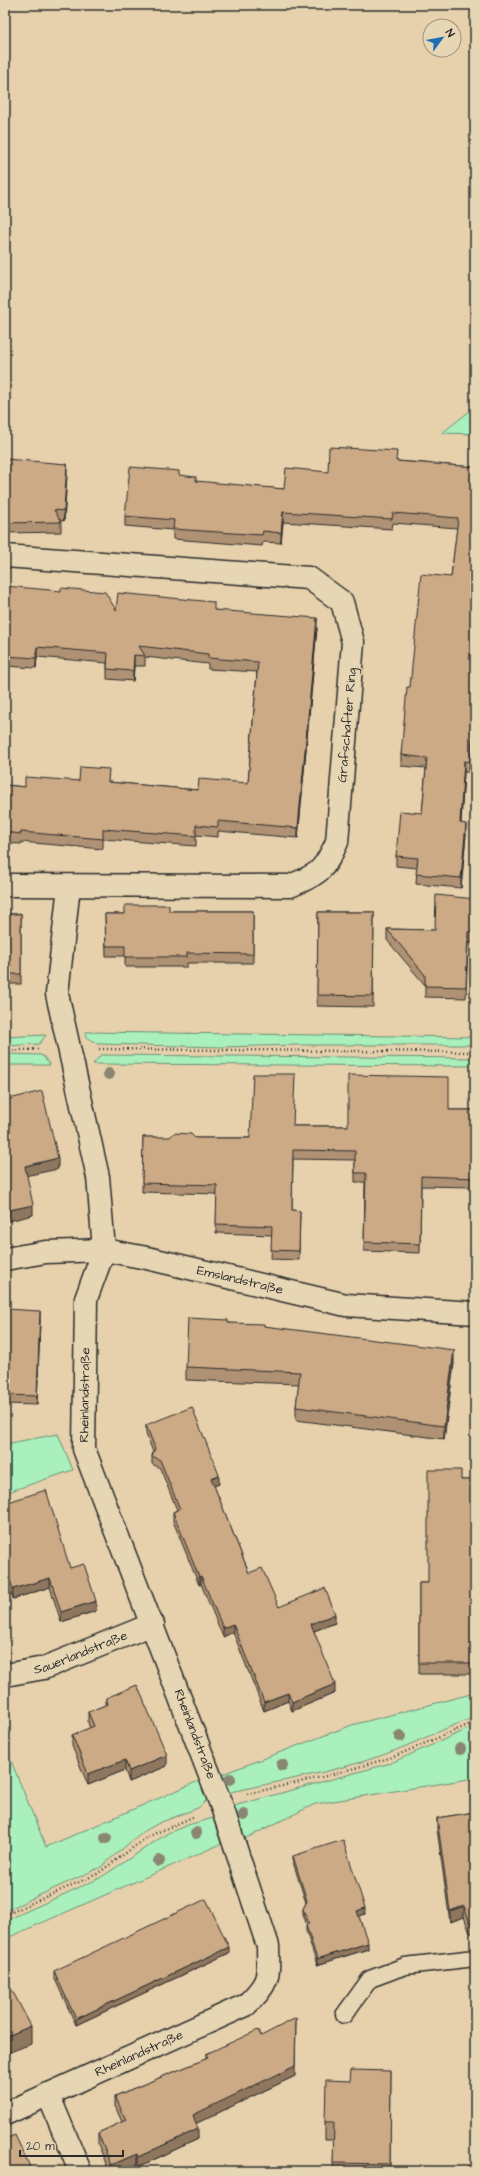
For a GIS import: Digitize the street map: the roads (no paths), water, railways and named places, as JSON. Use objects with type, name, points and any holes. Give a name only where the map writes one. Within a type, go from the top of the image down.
[{"type":"street","name":"Grafschafter Ring","points":[[5,556],[309,578],[342,602],[353,642],[337,842],[326,865],[316,874],[290,886],[5,885]]},
{"type":"street","points":[[69,886],[57,994],[98,1177],[104,1250]]},
{"type":"street","name":"Emslandstraße","points":[[5,1259],[46,1252],[104,1250],[147,1258],[346,1305],[475,1313]]},
{"type":"street","name":"Rheinlandstraße","points":[[5,2114],[246,2005],[263,1989],[269,1968],[268,1946],[222,1807],[153,1624],[84,1449],[86,1299],[104,1250]]},
{"type":"street","name":"Sauerlandstraße","points":[[5,1675],[44,1668],[153,1624]]},
{"type":"street","points":[[48,2094],[80,2171]]},
{"type":"lane","points":[[344,2015],[370,1979],[405,1966],[475,1958]]}]
